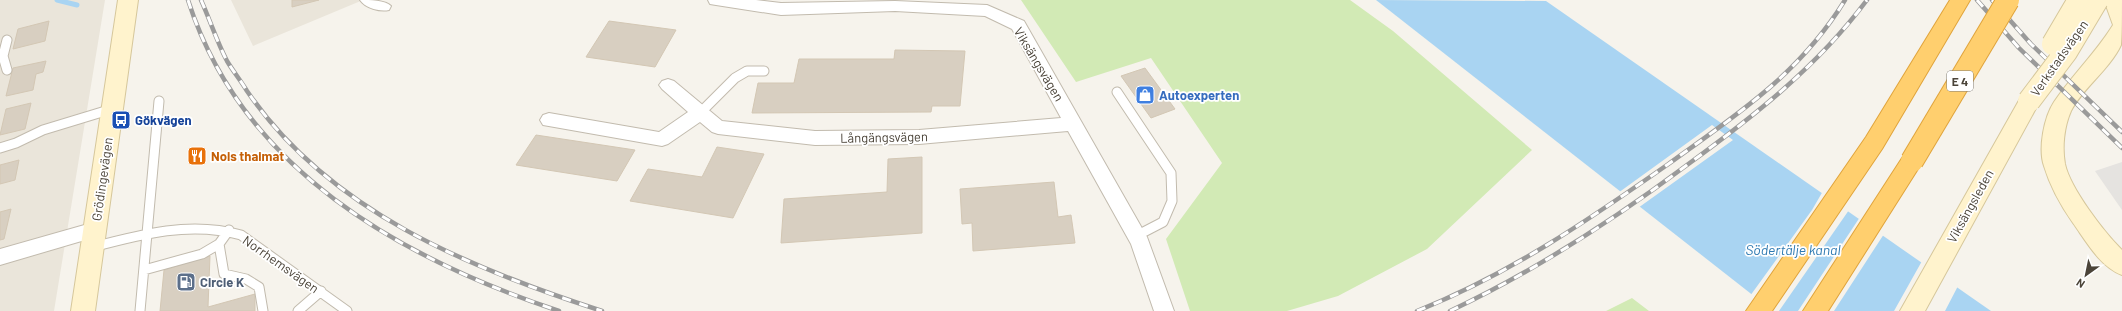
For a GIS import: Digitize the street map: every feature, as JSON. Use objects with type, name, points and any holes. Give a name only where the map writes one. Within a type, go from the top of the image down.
[{"type":"highway","points":[[1758,311],[1874,143],[1960,0]]},
{"type":"highway","name":"E 4","points":[[1815,311],[1912,161],[2008,0]]},
{"type":"main road","name":"Grödingevägen","points":[[83,311],[128,0]]},
{"type":"main road","name":"Verkstadsvägen","points":[[2029,101],[2053,45],[2079,0]]},
{"type":"main road","name":"Verkstadsvägen","points":[[2029,101],[2066,52],[2097,0]]},
{"type":"main road","points":[[2114,0],[2122,23]]},
{"type":"main road","points":[[2122,26],[2107,52],[2062,107],[2053,133],[2054,165],[2072,203],[2100,243],[2122,265]]},
{"type":"main road","name":"Viksängsleden","points":[[1912,311],[2029,101]]},
{"type":"street","points":[[368,0],[383,6]]},
{"type":"street","name":"Viksängsvägen","points":[[716,0],[781,9],[895,6],[987,11],[1018,25],[1136,236],[1164,311]]},
{"type":"street","name":"Långängsvägen","points":[[668,85],[718,127],[815,138],[919,137],[1074,124]]},
{"type":"street","points":[[549,120],[662,139],[700,113]]},
{"type":"street","points":[[0,257],[94,239]]},
{"type":"lane","points":[[7,40],[1,56],[7,70]]},
{"type":"lane","points":[[700,113],[735,78],[747,71],[764,71]]},
{"type":"lane","points":[[1117,92],[1171,174],[1172,201],[1163,222],[1136,236]]},
{"type":"lane","points":[[140,311],[159,101]]},
{"type":"lane","points":[[0,148],[16,143],[43,130],[112,109]]},
{"type":"lane","name":"Norrhemsvägen","points":[[94,239],[147,235],[188,229],[229,230],[241,235],[347,311]]},
{"type":"lane","points":[[144,270],[202,254],[220,244],[229,230]]},
{"type":"lane","points":[[220,244],[224,274],[246,279],[259,287],[263,311]]},
{"type":"lane","points":[[298,311],[321,291]]},
{"type":"shaded area","points":[[0,0],[105,0],[54,311],[0,311]]},
{"type":"shaded area","points":[[231,0],[363,0],[253,46]]},
{"type":"shaded area","points":[[2122,162],[2122,210],[2095,171]]},
{"type":"green space","points":[[1021,0],[1350,0],[1393,31],[1532,150],[1427,249],[1338,296],[1287,311],[1190,311],[1166,239],[1222,163],[1151,58],[1076,82]]},
{"type":"green space","points":[[1632,298],[1649,311],[1606,311]]},
{"type":"water","name":"Södertälje kanal","points":[[1376,0],[1546,1],[1991,311],[1773,311]]},
{"type":"pier","points":[[1712,125],[1733,140],[1638,208],[1618,193]]},
{"type":"pier","points":[[1823,191],[1849,210],[1779,311],[1769,311],[1750,296],[1812,210]]},
{"type":"pier","points":[[1860,217],[1884,234],[1834,311],[1798,311]]},
{"type":"pier","points":[[1922,261],[1958,286],[1945,311],[1894,311]]},
{"type":"building","points":[[292,0],[319,0],[292,7]]},
{"type":"building","points":[[49,21],[45,41],[13,49],[18,29]]},
{"type":"building","points":[[609,21],[676,30],[655,67],[586,57]]},
{"type":"building","points":[[895,50],[965,51],[960,106],[932,106],[931,112],[752,113],[758,83],[794,83],[799,59],[894,59]]},
{"type":"building","points":[[46,61],[43,72],[36,74],[33,90],[6,96],[13,68]]},
{"type":"building","points":[[1145,68],[1175,109],[1151,118],[1121,76]]},
{"type":"building","points":[[31,103],[25,129],[0,135],[6,109]]},
{"type":"building","points":[[536,135],[635,150],[617,181],[516,165]]},
{"type":"building","points":[[717,147],[764,154],[733,218],[630,201],[648,169],[702,177]]},
{"type":"building","points":[[922,157],[922,233],[781,243],[784,199],[887,192],[888,159]]},
{"type":"building","points":[[19,160],[15,180],[0,184],[0,165]]},
{"type":"building","points":[[1054,182],[1058,217],[1071,215],[1075,243],[973,251],[972,223],[962,224],[960,189]]},
{"type":"building","points":[[11,209],[4,239],[0,240],[0,212]]},
{"type":"building","name":"Circle K","points":[[210,256],[208,307],[255,294],[255,311],[160,311],[164,270]]},
{"type":"waterway","points":[[57,0],[77,5]]},
{"type":"railway","points":[[188,0],[213,60],[246,112],[287,159],[334,199],[386,234],[442,264],[500,289],[559,311]]},
{"type":"railway","points":[[201,0],[227,61],[247,91],[280,133],[318,170],[360,202],[405,230],[453,254],[502,275],[602,311]]},
{"type":"railway","points":[[1417,311],[1451,297],[1483,281],[1546,246],[1667,165],[1742,111],[1787,72],[1827,27],[1845,0]]},
{"type":"railway","points":[[1450,311],[1482,296],[1572,244],[1659,186],[1712,147],[1760,109],[1806,69],[1848,24],[1867,0]]},
{"type":"railway","points":[[1977,0],[2019,48],[2122,148]]},
{"type":"railway","points":[[1992,0],[2031,44],[2122,132]]},
{"type":"place","name":"Autoexperten","points":[[1145,95]]},
{"type":"place","name":"Gökvägen","points":[[121,120]]},
{"type":"place","name":"Nois thaimat","points":[[197,156]]},
{"type":"place","name":"Circle K","points":[[186,282]]}]
